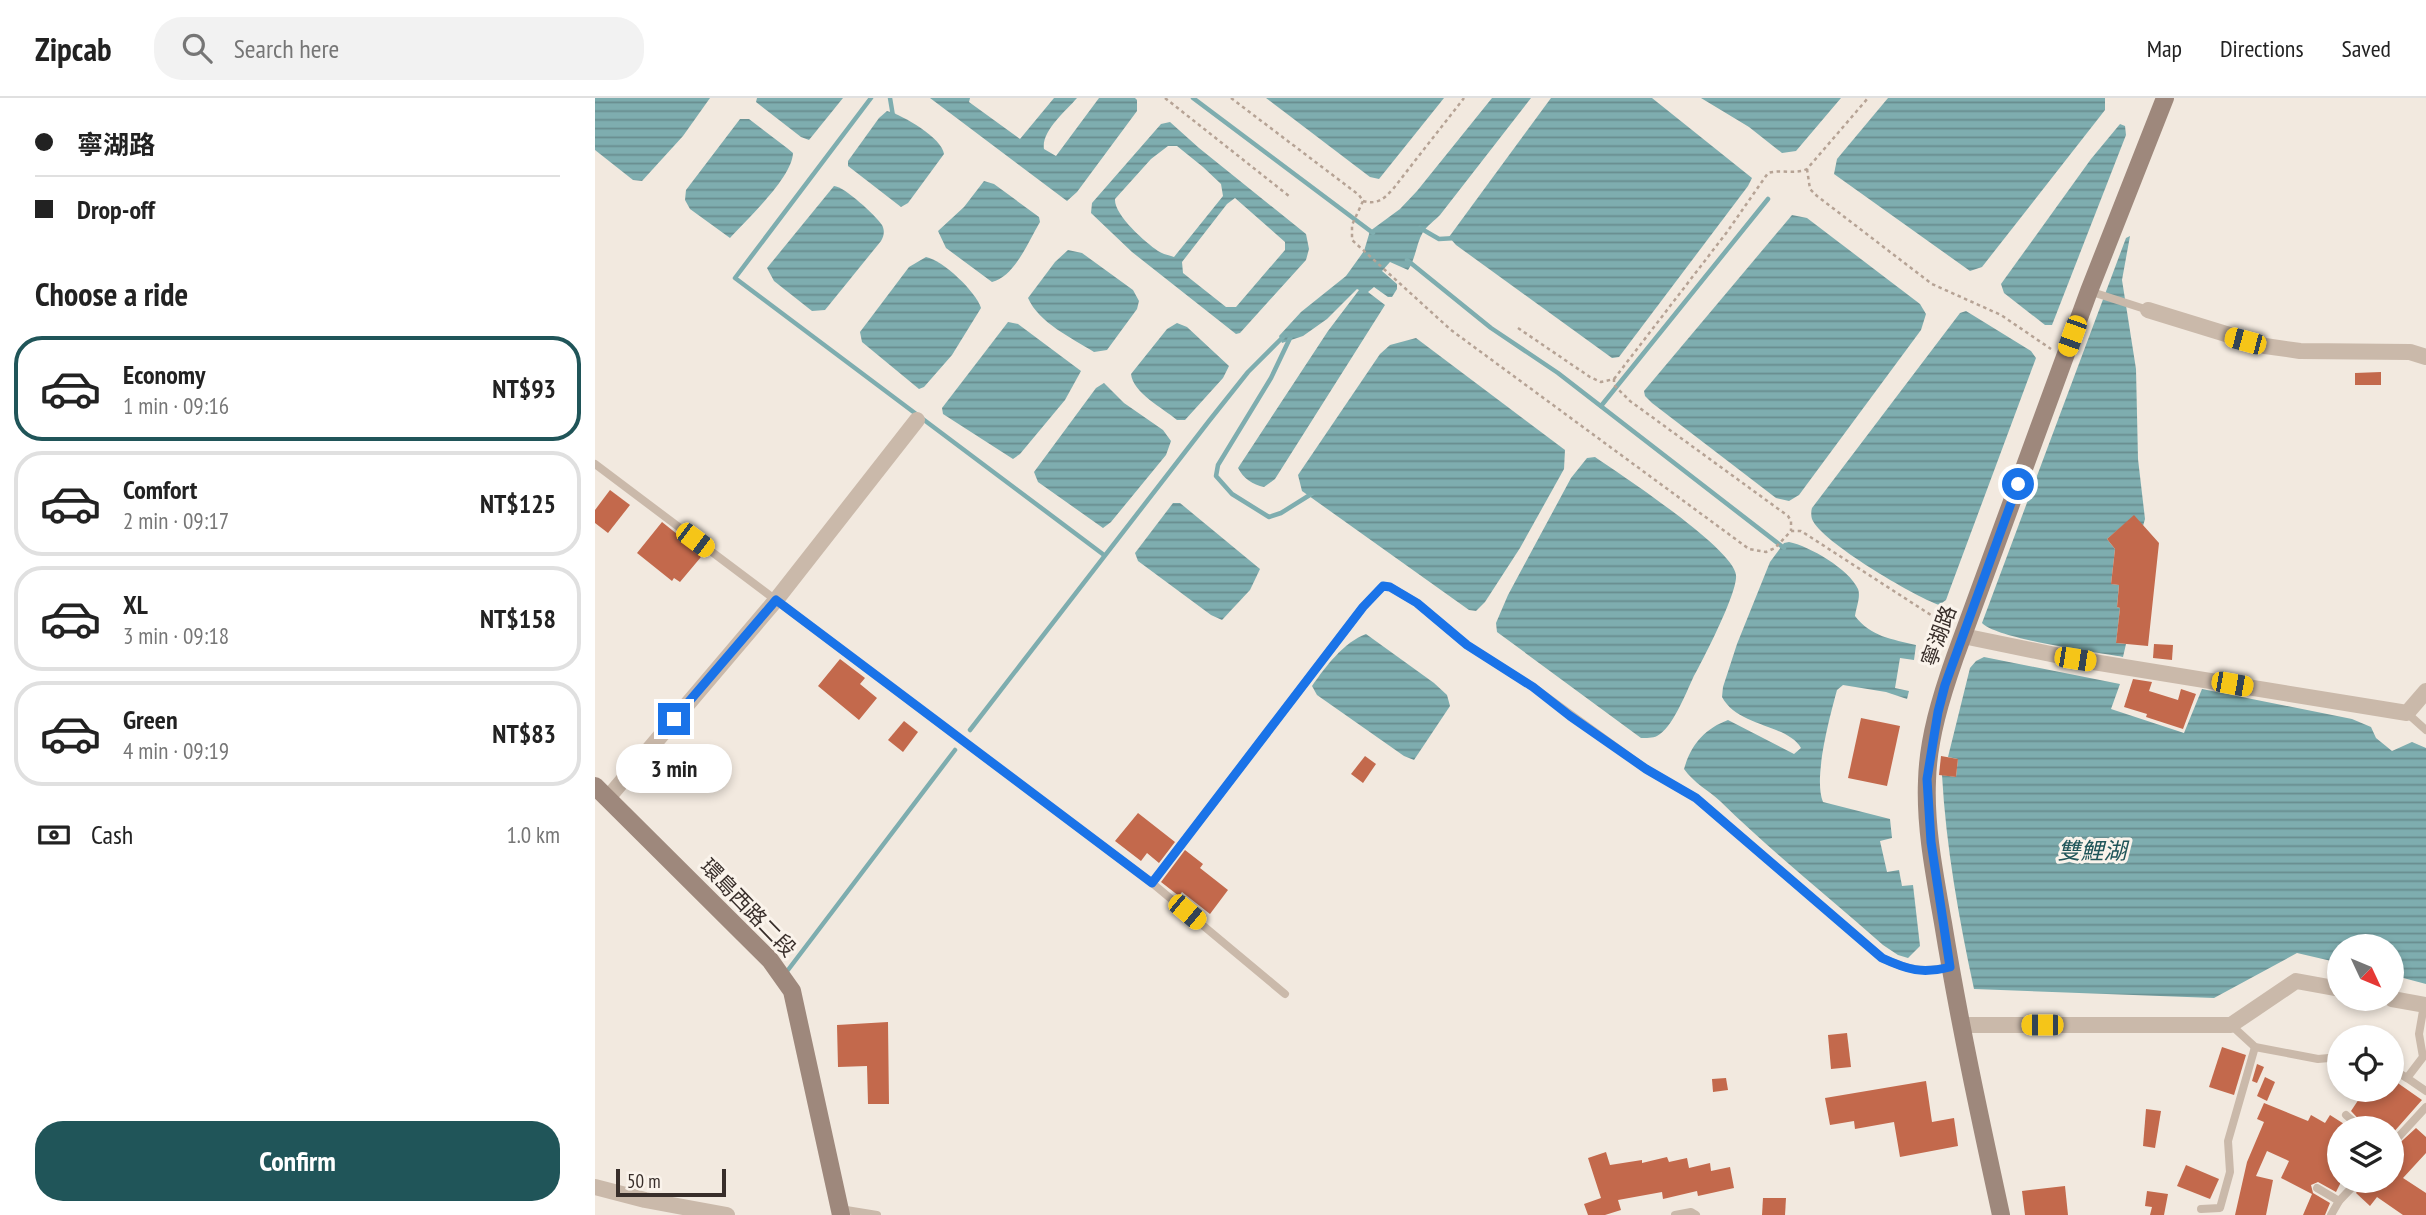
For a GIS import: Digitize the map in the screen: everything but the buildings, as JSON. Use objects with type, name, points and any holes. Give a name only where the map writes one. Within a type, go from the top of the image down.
[{"type":"main road","name":"寧湖路","points":[[2000,1215],[1950,967],[1931,842],[1927,779],[1938,712],[1963,636],[2064,358],[2096,293],[2165,98]]},
{"type":"main road","name":"環島西路二段","points":[[601,792],[770,960],[792,991],[841,1212]]},
{"type":"street","points":[[2148,310],[2265,346],[2300,351],[2410,352],[2426,357]]},
{"type":"street","points":[[601,792],[776,600],[917,420]]},
{"type":"street","points":[[1963,636],[2075,659],[2407,713],[2426,691]]},
{"type":"street","points":[[1961,1025],[2231,1025],[2296,981],[2327,987]]},
{"type":"street","points":[[2405,1001],[2425,1005]]},
{"type":"street","points":[[595,1187],[645,1200],[727,1215]]},
{"type":"lane","points":[[2096,293],[2148,310]]},
{"type":"lane","points":[[595,464],[1152,883],[1285,994]]},
{"type":"lane","points":[[1152,883],[1363,607],[1383,586],[1390,587],[1417,603],[1467,645],[1533,687],[1646,769],[1696,798],[1882,958],[1923,972],[1950,967]]},
{"type":"lane","points":[[2407,713],[2426,730]]},
{"type":"lane","points":[[2407,1078],[2423,1057],[2419,1034],[2425,1005]]},
{"type":"lane","points":[[2231,1025],[2255,1047],[2318,1059],[2327,1058]]},
{"type":"lane","points":[[2201,1209],[2220,1208],[2230,1172],[2228,1141],[2255,1047]]},
{"type":"lane","points":[[2404,1076],[2426,1091]]},
{"type":"lane","points":[[2404,1131],[2426,1107]]},
{"type":"lane","points":[[2316,1188],[2339,1201]]},
{"type":"lane","points":[[2331,1215],[2347,1193]]},
{"type":"lane","points":[[841,1212],[877,1215]]},
{"type":"lane","points":[[1675,1215],[1691,1212],[1696,1215]]},
{"type":"path","points":[[1165,98],[1289,196]]},
{"type":"path","points":[[1231,98],[1359,195],[1363,201],[1371,203],[1381,201],[1393,189],[1464,98]]},
{"type":"path","points":[[1518,328],[1590,377],[1601,382],[1614,379],[1727,232],[1768,173],[1776,170],[1802,172],[1807,169],[1868,98]]},
{"type":"path","points":[[1807,169],[1810,188],[1817,196],[1914,272],[1932,284],[2001,315],[2064,358]]},
{"type":"path","points":[[1363,201],[1352,225],[1352,240],[1451,330],[1713,524],[1758,552],[1775,548],[1791,531],[1788,516],[1620,392],[1614,379]]},
{"type":"path","points":[[1791,531],[1801,531],[1963,636]]},
{"type":"water","points":[[595,98],[710,98],[683,136],[642,181],[633,180],[595,150]]},
{"type":"water","points":[[757,98],[843,98],[809,140],[801,137],[756,102]]},
{"type":"water","points":[[930,98],[970,98],[969,102],[1020,139],[1054,98],[1077,98],[1046,135],[1044,149],[1056,156],[1099,98],[1135,98],[1137,111],[1077,192],[1067,201]]},
{"type":"water","points":[[1266,98],[1444,98],[1379,179],[1370,177]]},
{"type":"water","points":[[1492,98],[1531,98],[1440,215],[1423,232],[1408,270],[1390,262],[1382,271],[1397,284],[1397,289],[1392,297],[1374,287],[1368,292],[1385,305],[1275,479],[1264,487],[1252,483],[1238,468],[1328,331],[1359,290],[1303,336],[1282,343],[1279,336],[1301,312],[1346,276],[1364,251],[1370,231],[1400,209],[1417,191]]},
{"type":"water","points":[[1551,98],[1652,98],[1752,178],[1619,357],[1612,358],[1456,245],[1449,237]]},
{"type":"water","points":[[1701,98],[1841,98],[1796,151],[1782,153],[1749,127]]},
{"type":"water","points":[[1888,98],[2105,98],[2105,110],[1982,267],[1970,271],[1834,174],[1837,159]]},
{"type":"water","points":[[887,111],[912,122],[929,134],[937,141],[944,154],[908,203],[901,207],[848,166],[848,161]]},
{"type":"water","points":[[740,119],[749,119],[793,153],[791,163],[777,186],[730,238],[690,209],[685,200],[686,190]]},
{"type":"water","points":[[1170,122],[1306,234],[1309,249],[1306,260],[1240,333],[1236,334],[1132,252],[1091,213],[1092,203],[1161,124]],"holes":[[[1168,146],[1177,146],[1203,167],[1221,184],[1223,196],[1174,257],[1160,252],[1138,235],[1119,213],[1115,199],[1151,159]],[[1235,198],[1285,242],[1285,250],[1236,307],[1226,307],[1183,273],[1182,262],[1227,204]]]},
{"type":"water","points":[[2120,124],[2125,126],[2126,135],[2052,325],[2045,325],[2004,293],[2001,284],[2091,159]]},
{"type":"water","points":[[984,181],[994,184],[1039,217],[1040,222],[1014,266],[1000,279],[992,282],[946,248],[938,231],[964,207]]},
{"type":"water","points":[[834,186],[852,196],[873,215],[884,229],[883,235],[825,310],[812,311],[774,281],[767,268]]},
{"type":"water","points":[[1792,215],[1807,218],[1920,304],[1926,314],[1921,330],[1799,495],[1789,501],[1776,498],[1652,403],[1644,391]]},
{"type":"water","points":[[2130,236],[2122,280],[2136,369],[2138,459],[2145,519],[2143,526],[2134,516],[2107,539],[2115,549],[2111,584],[2119,585],[2117,607],[2120,608],[2116,643],[2126,644],[2123,657],[2026,639],[1991,629],[1982,623],[2126,238]]},
{"type":"water","points":[[1068,250],[1082,253],[1133,290],[1139,301],[1137,309],[1107,350],[1094,352],[1057,329],[1040,315],[1028,298],[1055,262]]},
{"type":"water","points":[[926,257],[941,264],[958,278],[973,294],[981,308],[952,355],[924,387],[919,389],[862,342],[860,332],[909,267]]},
{"type":"water","points":[[1966,311],[2031,351],[2036,358],[1946,600],[1939,605],[1890,580],[1832,541],[1819,529],[1811,512],[1960,313]]},
{"type":"water","points":[[1008,322],[1018,324],[1081,371],[1065,400],[1013,459],[943,414],[942,408]]},
{"type":"water","points":[[1177,323],[1187,327],[1229,366],[1223,378],[1185,420],[1177,420],[1149,400],[1137,388],[1131,374],[1167,329]]},
{"type":"water","points":[[1416,338],[1565,450],[1564,469],[1520,548],[1485,602],[1476,611],[1469,610],[1302,491],[1298,475],[1380,354],[1390,345]]},
{"type":"water","points":[[1104,383],[1124,403],[1163,430],[1171,441],[1166,455],[1111,522],[1103,528],[1038,482],[1034,472],[1096,388]]},
{"type":"water","points":[[1595,457],[1697,531],[1717,548],[1736,575],[1726,610],[1678,710],[1663,732],[1654,737],[1641,738],[1497,632],[1496,623],[1508,595],[1571,478],[1587,458]]},
{"type":"water","points":[[1173,503],[1180,503],[1260,569],[1250,590],[1222,620],[1211,615],[1138,561],[1135,553]]},
{"type":"water","points":[[1789,542],[1828,560],[1853,581],[1859,595],[1855,616],[1868,629],[1916,645],[1914,660],[1900,658],[1895,688],[1909,691],[1907,699],[1886,692],[1843,685],[1837,690],[1830,715],[1820,778],[1823,802],[1890,819],[1892,838],[1880,841],[1887,872],[1899,870],[1902,886],[1913,885],[1920,946],[1908,958],[1883,945],[1684,769],[1690,752],[1705,733],[1728,720],[1794,754],[1801,748],[1785,734],[1739,714],[1729,707],[1722,697],[1737,644],[1770,562],[1784,543]]},
{"type":"water","points":[[1366,634],[1447,695],[1450,706],[1414,760],[1404,756],[1317,695],[1312,686],[1343,649]]},
{"type":"water","name":"雙鯉湖","points":[[1984,657],[2120,684],[2111,709],[2184,733],[2202,689],[2352,719],[2371,727],[2376,738],[2392,751],[2412,742],[2426,748],[2426,984],[2405,978],[2405,934],[2327,934],[2327,960],[2297,953],[2214,998],[1974,989],[1954,883],[1942,775],[1956,777],[1958,759],[1948,757],[1970,668]]},
{"type":"waterway","points":[[871,98],[735,278],[1104,555]]},
{"type":"waterway","points":[[890,98],[893,116]]},
{"type":"waterway","points":[[1193,98],[1373,233]]},
{"type":"waterway","points":[[1601,406],[1768,199]]},
{"type":"waterway","points":[[1420,228],[1439,239],[1456,238]]},
{"type":"waterway","points":[[1407,260],[1491,328],[1558,373],[1784,548]]},
{"type":"waterway","points":[[1291,336],[1271,378],[1218,465],[1216,476],[1232,494],[1269,517],[1281,513],[1313,493]]},
{"type":"waterway","points":[[970,730],[1248,372],[1283,337]]},
{"type":"waterway","points":[[788,970],[955,750]]},
{"type":"route","points":[[674,719],[776,600],[1152,883],[1363,607],[1383,586],[1390,587],[1417,603],[1467,645],[1533,687],[1646,769],[1696,798],[1882,958],[1923,972],[1936,970],[1950,967],[1927,808],[1927,779],[1932,746],[1945,685],[2018,484]]}]
